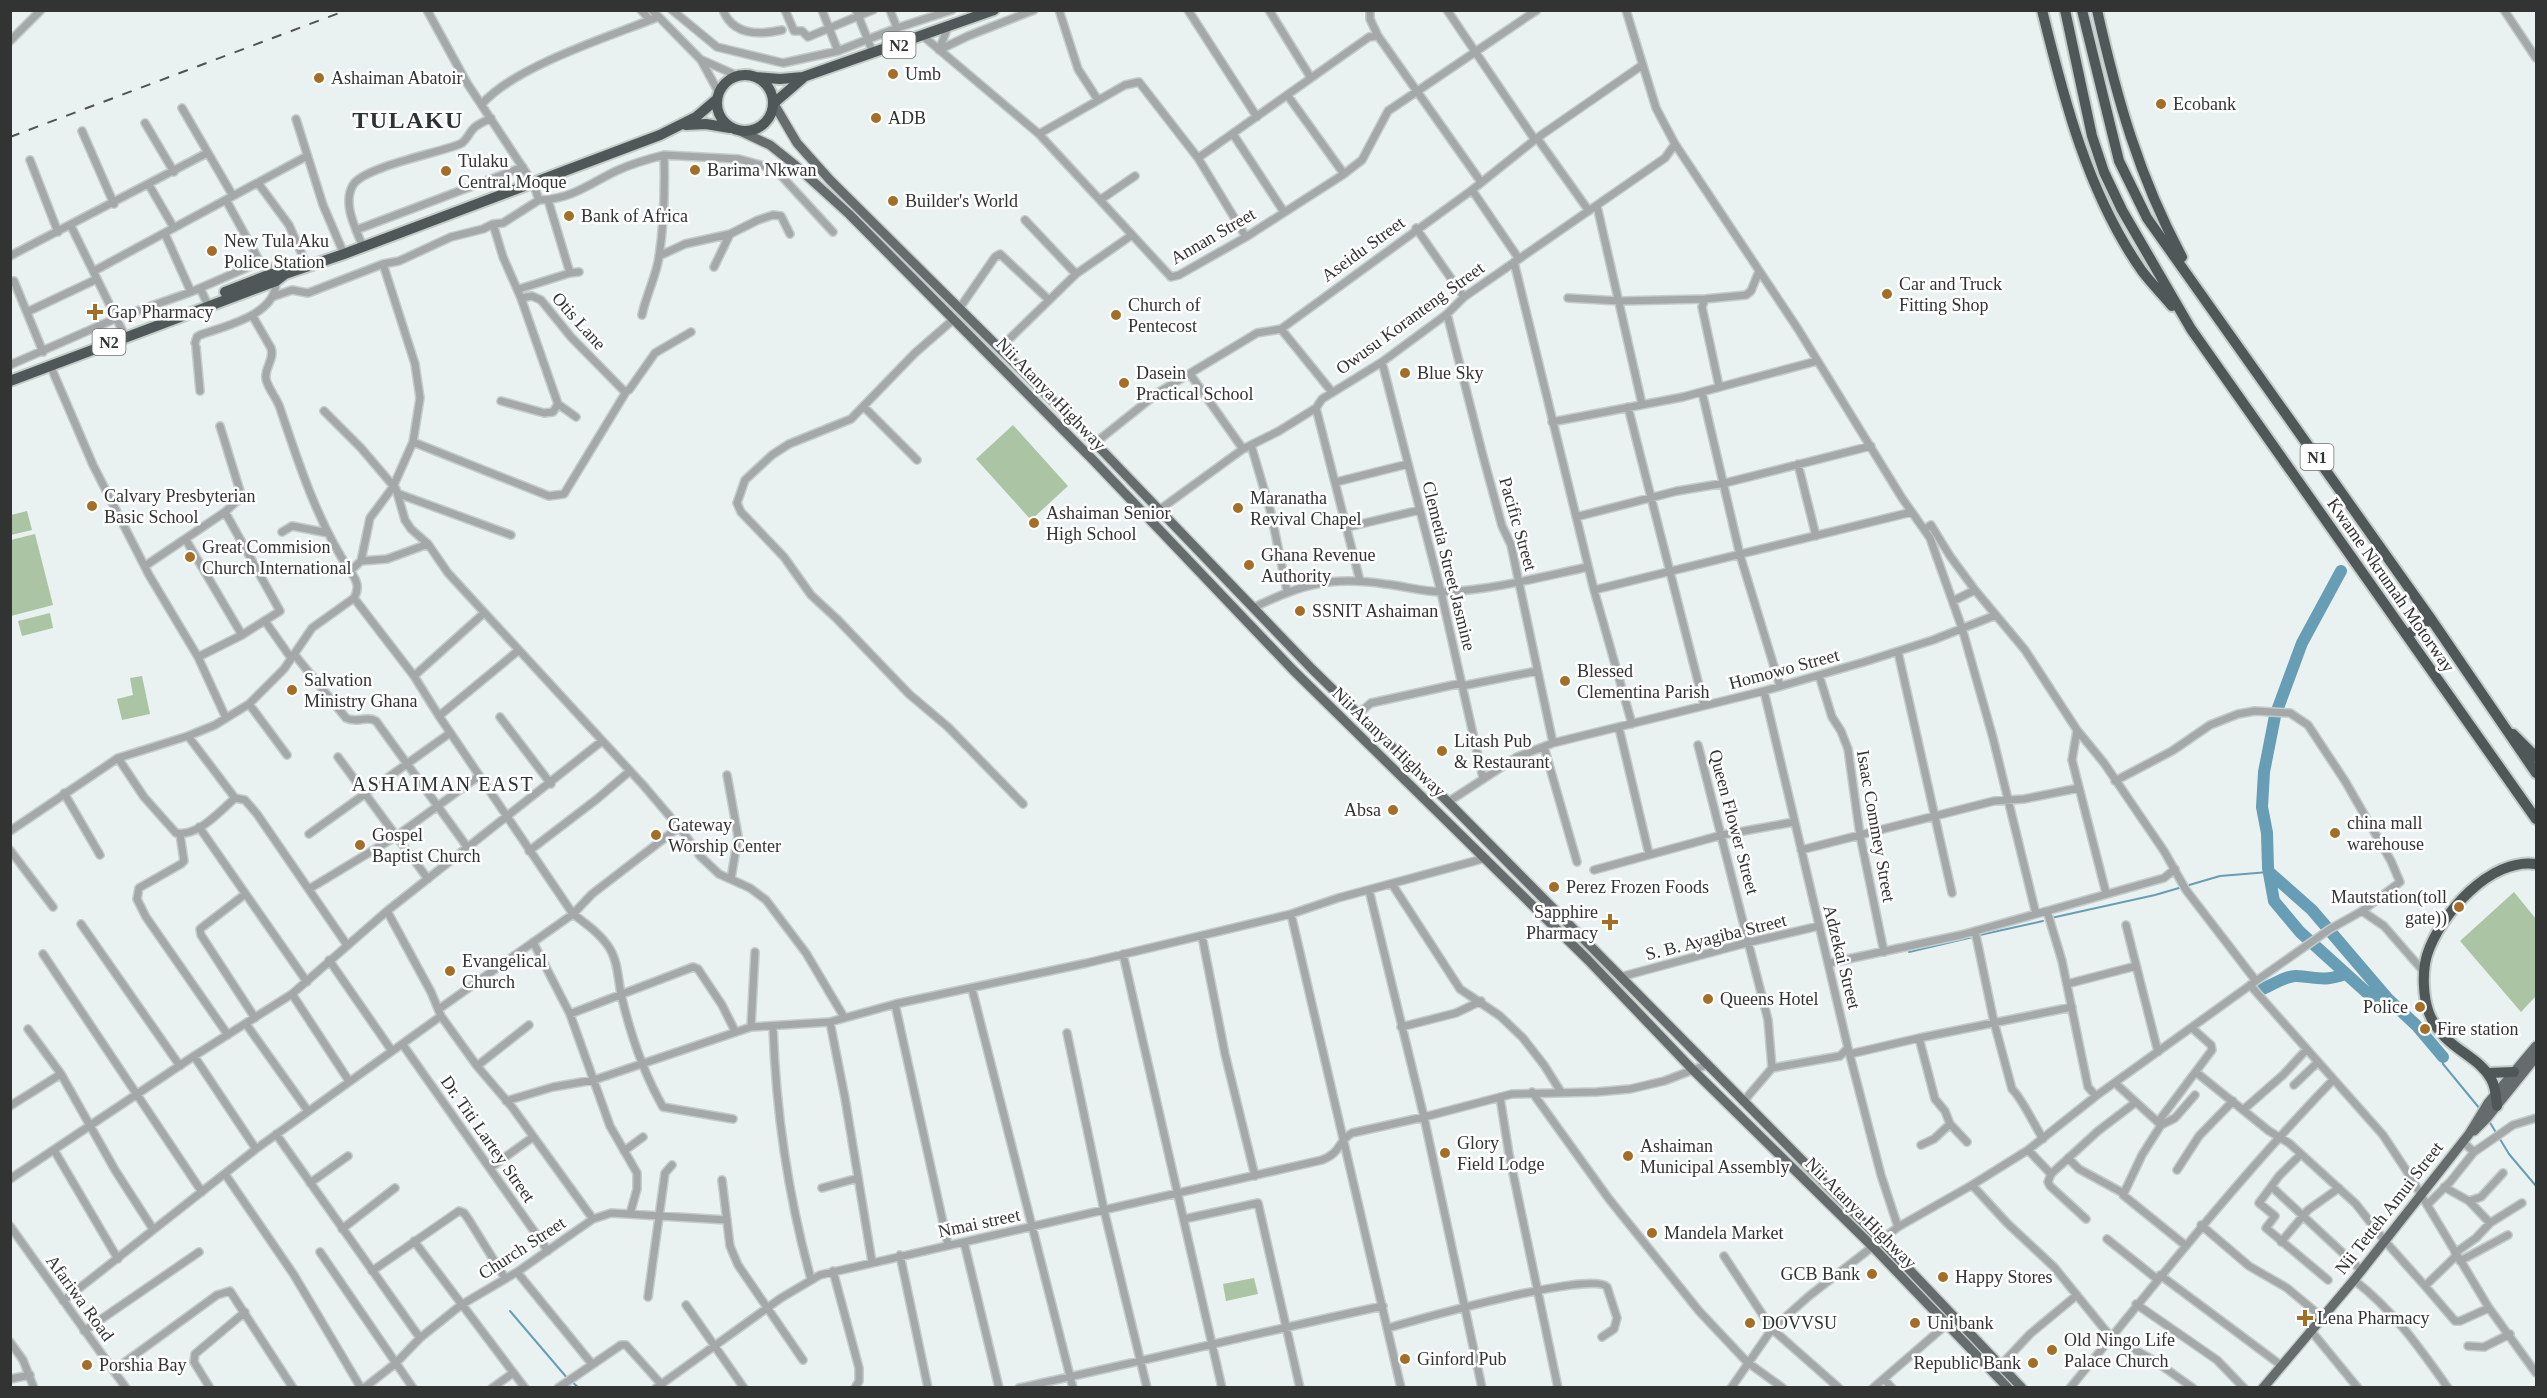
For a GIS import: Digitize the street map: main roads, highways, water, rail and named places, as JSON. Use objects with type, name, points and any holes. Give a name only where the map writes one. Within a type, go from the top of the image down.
[{"type":"highway","name":"N2","points":[[10,381],[208,305],[217,296],[256,279],[271,274],[280,278],[344,255],[682,125],[702,113],[718,96],[726,82],[738,76],[780,80],[803,77],[994,10]]},
{"type":"highway","points":[[2042,10],[2059,79],[2083,157],[2113,222],[2142,271],[2191,329]]},
{"type":"highway","name":"Kwame Nkrumah Motorway","points":[[2065,10],[2092,136],[2104,172],[2122,210],[2191,329],[2536,819]]},
{"type":"highway","name":"Kwame Nkrumah Motorway","points":[[2082,10],[2119,161],[2147,218],[2431,619],[2536,773]]},
{"type":"highway","points":[[2098,10],[2116,91],[2149,191],[2202,294]]},
{"type":"highway","points":[[756,77],[769,87],[774,104]]},
{"type":"highway","name":"N2","points":[[682,125],[706,124],[749,132],[766,122],[774,104],[803,77]]},
{"type":"highway","points":[[718,96],[718,112],[735,130]]},
{"type":"highway","points":[[2407,635],[2431,619]]},
{"type":"highway","points":[[2504,727],[2526,745],[2536,757]]},
{"type":"highway","points":[[2497,1106],[2493,1082],[2487,1073],[2441,1034],[2427,1005],[2424,972],[2432,944],[2446,920],[2479,882],[2504,867],[2522,863],[2536,864]]},
{"type":"highway","points":[[2487,1073],[2514,1072]]},
{"type":"main road","points":[[774,104],[797,143],[830,180],[1095,443],[1303,660],[1448,802],[1882,1241],[2022,1388]]},
{"type":"main road","name":"Nii Atanya Highway","points":[[735,130],[759,139],[795,165],[849,214],[1139,508],[1293,670],[1588,960],[1693,1070],[1873,1247],[2008,1388]]},
{"type":"main road","points":[[1139,508],[1149,500]]},
{"type":"main road","points":[[1293,670],[1303,660]]},
{"type":"main road","name":"Nii Tetteh Amui Street","points":[[2266,1386],[2354,1280],[2463,1142],[2495,1094],[2536,1046]]},
{"type":"main road","points":[[2469,1134],[2481,1125],[2536,1057]]},
{"type":"waterway","points":[[2341,571],[2302,643],[2275,716],[2264,772],[2262,807],[2267,833],[2268,868],[2274,901],[2300,932],[2375,1000],[2394,1005]]},
{"type":"waterway","points":[[2051,918],[2155,895],[2220,876],[2269,872]]},
{"type":"waterway","points":[[2269,872],[2312,910],[2388,999],[2416,1025],[2443,1057]]},
{"type":"waterway","points":[[1980,935],[2043,921]]},
{"type":"waterway","points":[[1909,952],[1973,937]]},
{"type":"waterway","points":[[2260,990],[2293,976],[2326,978],[2345,974]]},
{"type":"waterway","points":[[2443,1057],[2443,1064],[2480,1109]]},
{"type":"waterway","points":[[2489,1121],[2509,1154],[2536,1186]]},
{"type":"waterway","points":[[510,1311],[568,1379]]},
{"type":"waterway","points":[[571,1381],[579,1388]]},
{"type":"railway","points":[[10,137],[347,10]]},
{"type":"place","name":"Umb","points":[[893,74]]},
{"type":"place","name":"Ashaiman Abatoir","points":[[319,78]]},
{"type":"place","name":"Ecobank","points":[[2161,104]]},
{"type":"place","name":"ADB","points":[[876,118]]},
{"type":"place","name":"Barima Nkwan","points":[[695,170]]},
{"type":"place","name":"Tulaku Central Moque","points":[[446,171]]},
{"type":"place","name":"Builder's World","points":[[893,201]]},
{"type":"place","name":"Bank of Africa","points":[[569,216]]},
{"type":"place","name":"New Tula Aku Police Station","points":[[212,251]]},
{"type":"place","name":"Car and Truck Fitting Shop","points":[[1887,294]]},
{"type":"place","name":"Gap Pharmacy","points":[[95,312]]},
{"type":"place","name":"Church of Pentecost","points":[[1116,315]]},
{"type":"place","name":"Blue Sky","points":[[1405,373]]},
{"type":"place","name":"Dasein Practical School","points":[[1124,383]]},
{"type":"place","name":"Calvary Presbyterian Basic School","points":[[92,506]]},
{"type":"place","name":"Maranatha Revival Chapel","points":[[1238,508]]},
{"type":"place","name":"Ashaiman Senior High School","points":[[1034,523]]},
{"type":"place","name":"Great Commision Church International","points":[[190,557]]},
{"type":"place","name":"Ghana Revenue Authority","points":[[1249,565]]},
{"type":"place","name":"SSNIT Ashaiman","points":[[1300,611]]},
{"type":"place","name":"Blessed Clementina Parish","points":[[1565,681]]},
{"type":"place","name":"Salvation Ministry Ghana","points":[[292,690]]},
{"type":"place","name":"Litash Pub & Restaurant","points":[[1442,751]]},
{"type":"place","name":"Absa","points":[[1393,810]]},
{"type":"place","name":"china mall warehouse","points":[[2335,833]]},
{"type":"place","name":"Gateway Worship Center","points":[[656,835]]},
{"type":"place","name":"Gospel Baptist Church","points":[[360,845]]},
{"type":"place","name":"Perez Frozen Foods","points":[[1554,887]]},
{"type":"place","name":"Mautstation(toll gate))","points":[[2459,907]]},
{"type":"place","name":"Sapphire Pharmacy","points":[[1610,922]]},
{"type":"place","name":"Evangelical Church","points":[[450,971]]},
{"type":"place","name":"Queens Hotel","points":[[1708,999]]},
{"type":"place","name":"Police","points":[[2420,1007]]},
{"type":"place","name":"Fire station","points":[[2425,1029]]},
{"type":"place","name":"Glory Field Lodge","points":[[1445,1153]]},
{"type":"place","name":"Ashaiman Municipal Assembly","points":[[1628,1156]]},
{"type":"place","name":"Mandela Market","points":[[1652,1233]]},
{"type":"place","name":"GCB Bank","points":[[1872,1274]]},
{"type":"place","name":"Happy Stores","points":[[1943,1277]]},
{"type":"place","name":"Lena Pharmacy","points":[[2305,1318]]},
{"type":"place","name":"DOVVSU","points":[[1750,1323]]},
{"type":"place","name":"Uni bank","points":[[1915,1323]]},
{"type":"place","name":"Old Ningo Life Palace Church","points":[[2052,1350]]},
{"type":"place","name":"Ginford Pub","points":[[1405,1359]]},
{"type":"place","name":"Republic Bank","points":[[2033,1363]]},
{"type":"place","name":"Porshia Bay","points":[[87,1365]]},
{"type":"district","name":"TULAKU","points":[[408,120]]},
{"type":"district","name":"ASHAIMAN EAST","points":[[443,784]]}]
